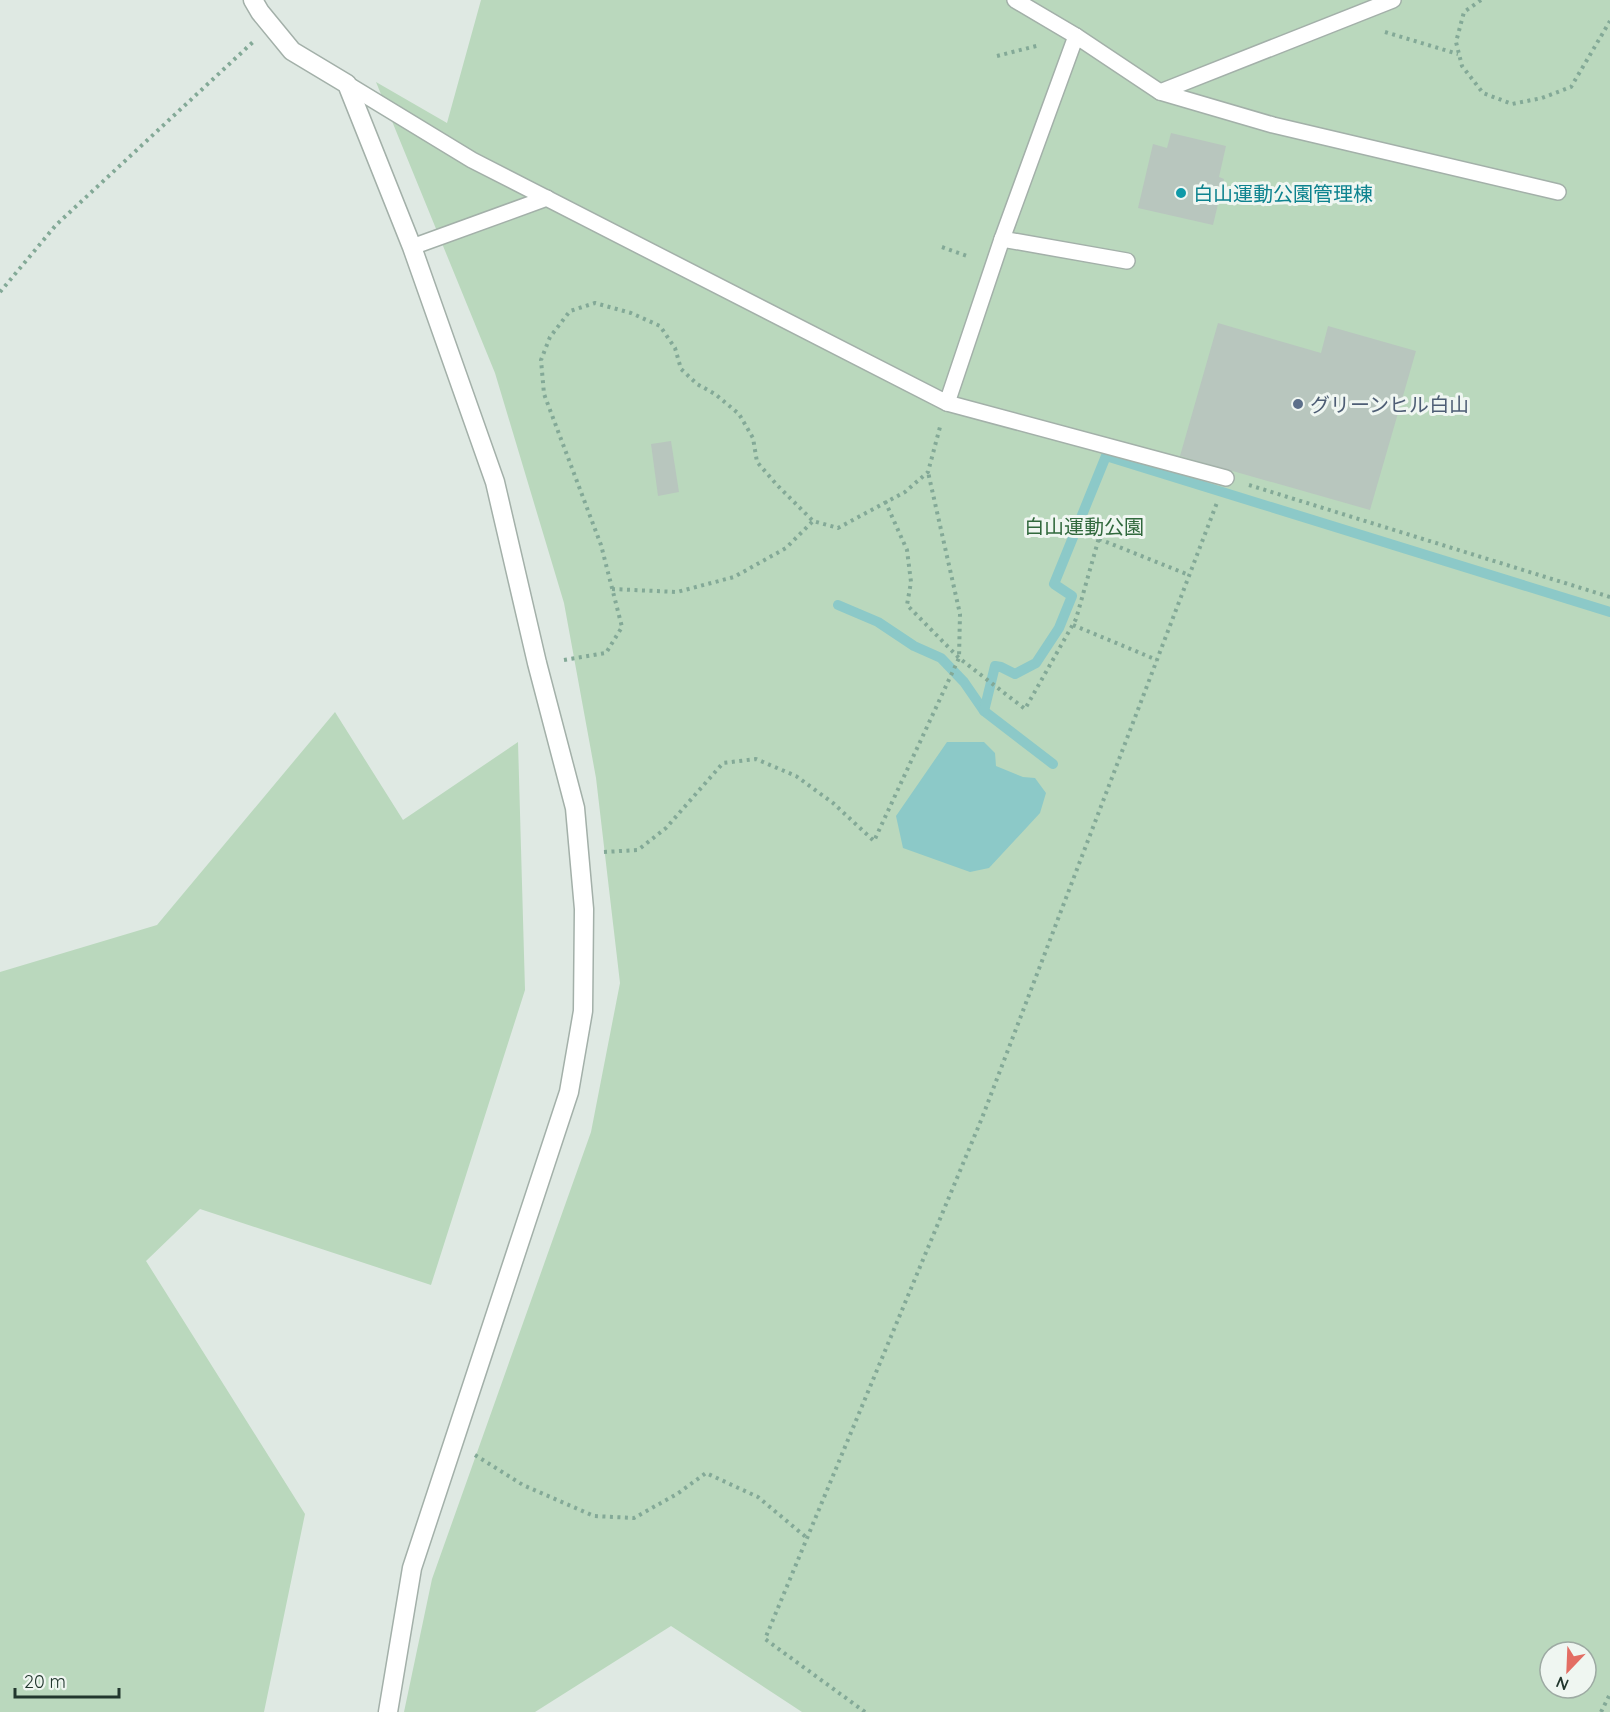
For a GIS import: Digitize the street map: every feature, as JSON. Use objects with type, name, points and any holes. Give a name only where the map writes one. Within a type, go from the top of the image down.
[{"type":"street","points":[[253,0],[292,51],[346,84],[412,247],[495,482],[537,663],[575,808],[584,909],[583,1011],[569,1092],[412,1568],[388,1712]]},
{"type":"lane","points":[[1015,0],[1076,36],[1160,92],[1273,125],[1558,192]]},
{"type":"lane","points":[[1160,92],[1393,0]]},
{"type":"lane","points":[[947,403],[1002,239],[1076,36]]},
{"type":"lane","points":[[346,84],[472,160],[947,403],[1226,478]]},
{"type":"lane","points":[[412,247],[547,198]]},
{"type":"lane","points":[[1002,239],[1127,261]]},
{"type":"path","points":[[1481,0],[1464,12],[1456,42],[1458,54],[1462,66],[1483,93],[1512,104],[1542,98],[1571,87],[1610,21]]},
{"type":"path","points":[[1346,20],[1458,54]]},
{"type":"path","points":[[0,292],[56,225],[271,26]]},
{"type":"path","points":[[997,56],[1076,36]]},
{"type":"path","points":[[557,661],[606,653],[622,627],[601,544],[544,394],[541,360],[550,337],[570,311],[596,303],[660,326],[675,348],[681,369],[697,384],[715,394],[739,414],[753,438],[758,462],[813,521],[838,528],[904,492],[928,472]]},
{"type":"path","points":[[579,854],[638,850],[666,828],[723,763],[756,759],[796,776],[833,803],[874,841],[959,658],[960,614],[928,472],[947,403]]},
{"type":"path","points":[[865,1712],[765,1639],[982,1118],[1226,478],[1610,597]]},
{"type":"path","points":[[885,501],[907,549],[911,582],[907,605],[959,658],[1025,709],[1076,619],[1104,520]]},
{"type":"path","points":[[612,589],[677,592],[734,577],[786,548],[813,521]]},
{"type":"path","points":[[1099,538],[1190,575]]},
{"type":"path","points":[[1073,625],[1157,660]]},
{"type":"path","points":[[454,1442],[523,1485],[594,1516],[634,1518],[677,1494],[706,1473],[758,1497],[807,1538]]},
{"type":"path","points":[[1602,1712],[1610,1694]]},
{"type":"green space","name":"白山運動公園","points":[[481,0],[1610,0],[1610,1712],[802,1712],[671,1626],[535,1712],[404,1712],[432,1579],[591,1132],[620,983],[596,778],[564,603],[495,373],[376,82],[447,123]]},
{"type":"green space","points":[[335,712],[403,820],[518,742],[525,990],[431,1285],[200,1209],[146,1261],[305,1514],[264,1712],[0,1712],[0,972],[157,925]]},
{"type":"water","points":[[947,742],[984,742],[995,753],[996,766],[1023,777],[1035,778],[1046,793],[1040,813],[989,868],[970,872],[903,848],[896,816]]},
{"type":"building","name":"白山運動公園管理棟","points":[[1171,133],[1226,146],[1219,177],[1224,179],[1213,225],[1138,208],[1153,144],[1167,148]]},
{"type":"building","name":"グリーンヒル白山","points":[[1218,323],[1321,353],[1328,326],[1416,351],[1370,510],[1180,456]]},
{"type":"building","points":[[671,441],[679,492],[658,496],[651,444]]},
{"type":"waterway","points":[[984,711],[995,666],[1015,674],[1036,663],[1059,628],[1072,596],[1054,584],[1106,456],[1610,612]]},
{"type":"waterway","points":[[838,605],[878,622],[914,646],[941,658],[964,682],[984,711],[1053,764]]},
{"type":"place","name":"白山運動公園管理棟","points":[[1181,193]]},
{"type":"place","name":"グリーンヒル白山","points":[[1298,404]]}]
